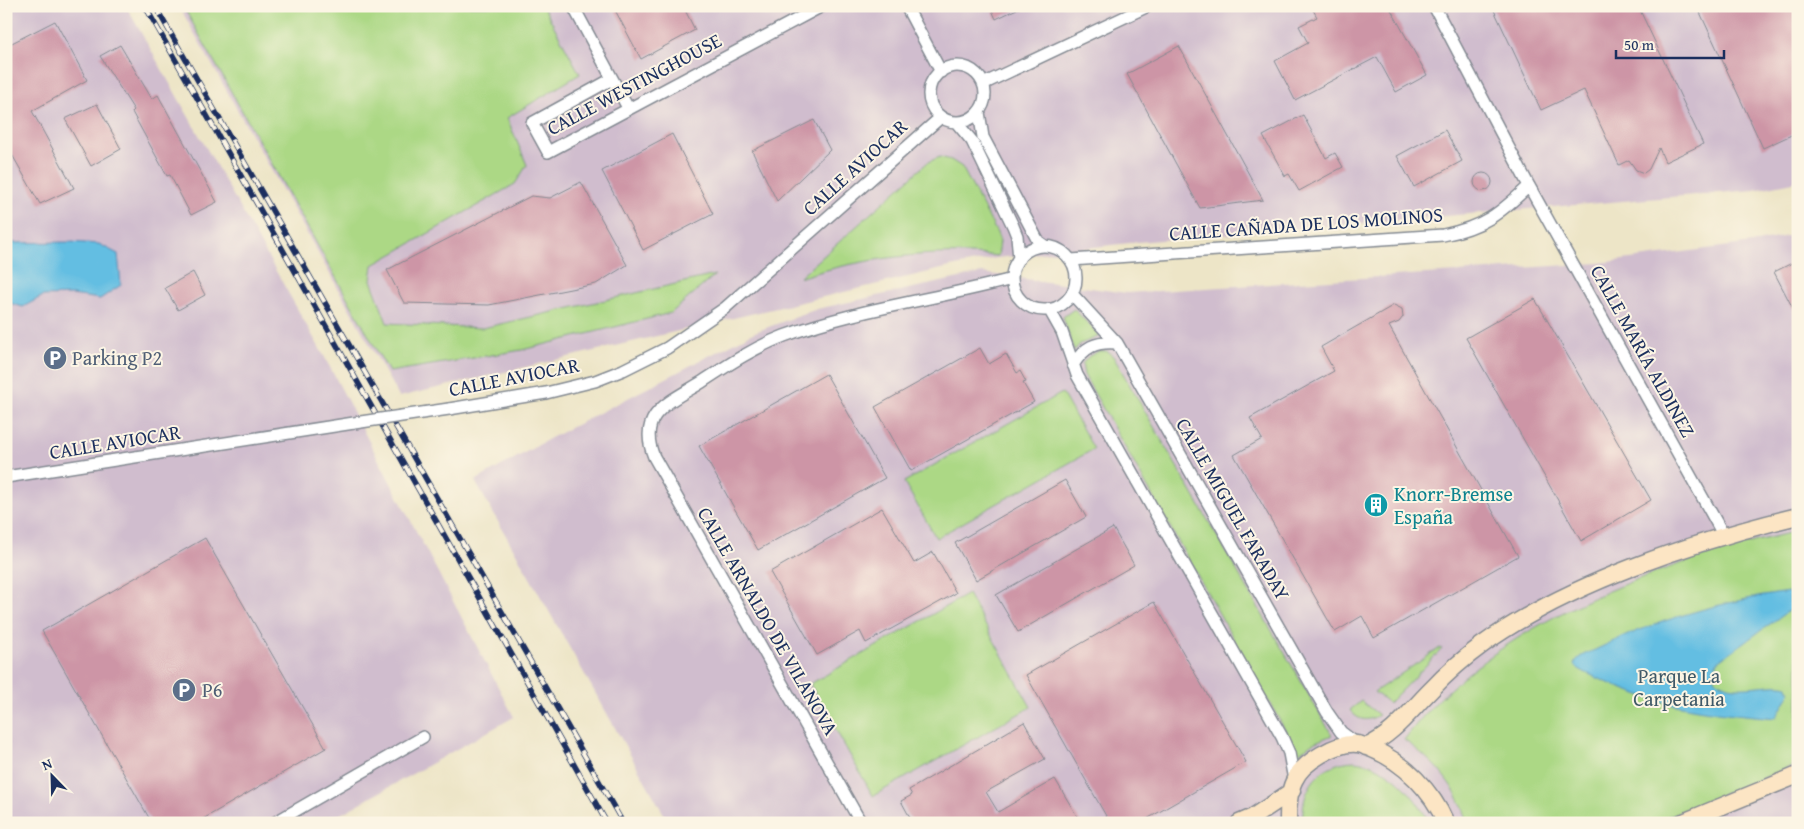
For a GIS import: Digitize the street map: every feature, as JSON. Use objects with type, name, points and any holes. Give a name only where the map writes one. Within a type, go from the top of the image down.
[{"type":"street","points":[[573,6],[628,108]]},
{"type":"street","name":"CALLE WESTINGHOUSE","points":[[612,79],[532,123],[548,152],[822,6]]},
{"type":"street","points":[[906,6],[941,72]]},
{"type":"street","points":[[983,84],[1148,6]]},
{"type":"street","name":"CALLE MARÍA ALDINEZ","points":[[1434,6],[1529,186],[1724,536]]},
{"type":"street","points":[[958,66],[967,68],[975,72],[983,84],[985,96],[979,112],[983,137],[1038,241],[1044,246],[1063,252],[1071,260],[1076,277],[1072,294],[1066,301],[1049,309],[1038,309],[1024,302],[1015,289],[1012,279],[1019,258],[1017,236],[1013,226],[972,141],[956,122],[941,117],[931,103],[931,86],[941,72],[958,66]]},
{"type":"street","points":[[956,122],[971,118],[979,112]]},
{"type":"street","name":"CALLE AVIOCAR","points":[[6,477],[449,409],[546,393],[595,381],[623,370],[667,348],[725,308],[941,117]]},
{"type":"street","name":"CALLE CAÑADA DE LOS MOLINOS","points":[[1071,260],[1443,235],[1463,231],[1492,218],[1529,186]]},
{"type":"street","points":[[1019,258],[1031,249],[1044,246]]},
{"type":"street","name":"CALLE ARNALDO DE VILANOVA","points":[[861,823],[654,457],[647,436],[652,416],[755,349],[783,336],[816,325],[1012,279]]},
{"type":"street","name":"CALLE MIGUEL FARADAY","points":[[1072,294],[1117,343],[1327,712],[1341,732],[1362,745]]},
{"type":"street","points":[[1049,309],[1062,332],[1073,365],[1282,737],[1289,753],[1293,786],[1288,823]]},
{"type":"street","points":[[1073,365],[1087,348],[1096,344],[1117,343]]},
{"type":"street","points":[[1239,823],[1253,817],[1293,786],[1320,754],[1332,749],[1362,745],[1391,733],[1431,690],[1463,660],[1511,626],[1594,584],[1724,536],[1798,516]]},
{"type":"street","points":[[274,823],[423,737]]},
{"type":"street","points":[[1362,745],[1384,754],[1405,768],[1435,802],[1446,823]]},
{"type":"street","points":[[1681,823],[1798,775]]},
{"type":"shaded area","points":[[6,6],[126,6],[324,356],[514,717],[325,823],[6,823]]},
{"type":"shaded area","points":[[179,6],[1798,6],[1798,181],[1754,190],[1138,242],[997,258],[950,267],[399,397]]},
{"type":"shaded area","points":[[1798,234],[1798,823],[669,823],[475,481],[549,439],[755,332],[817,309],[982,273],[1127,293],[1600,263],[1752,243]]},
{"type":"green space","points":[[183,6],[543,6],[580,74],[507,118],[527,165],[515,184],[373,265],[371,280],[387,323],[483,328],[715,275],[671,313],[522,350],[389,372]]},
{"type":"green space","points":[[940,157],[951,160],[962,167],[997,233],[1000,241],[998,256],[949,254],[898,257],[847,265],[799,278],[928,162]]},
{"type":"green space","points":[[1074,309],[1100,336],[1080,344],[1074,351],[1063,317]]},
{"type":"green space","points":[[1099,351],[1107,351],[1113,356],[1332,735],[1311,744],[1297,755],[1285,730],[1084,375],[1082,364],[1089,356]]},
{"type":"green space","points":[[1062,393],[1094,449],[936,538],[904,482]]},
{"type":"green space","name":"Parque La Carpetania","points":[[1798,531],[1798,764],[1651,823],[1468,823],[1458,798],[1444,776],[1404,740],[1440,698],[1483,662],[1530,630],[1582,603],[1635,580],[1745,544]]},
{"type":"green space","points":[[968,594],[1031,707],[873,796],[810,684]]},
{"type":"green space","points":[[1440,648],[1442,649],[1389,703],[1374,692]]},
{"type":"green space","points":[[1361,701],[1379,715],[1371,719],[1363,719],[1356,716],[1350,710]]},
{"type":"green space","points":[[1355,761],[1379,768],[1400,783],[1416,802],[1429,823],[1303,823],[1305,799],[1315,779],[1332,766]]},
{"type":"water","points":[[71,242],[99,244],[118,254],[121,285],[100,299],[72,295],[43,296],[23,307],[6,302],[6,243]]},
{"type":"water","points":[[1789,592],[1791,609],[1717,662],[1712,673],[1718,681],[1736,687],[1788,686],[1790,693],[1776,718],[1709,711],[1668,703],[1626,690],[1588,674],[1574,665],[1585,654],[1665,621],[1714,606]]},
{"type":"building","points":[[621,6],[683,6],[695,30],[641,59],[615,10]]},
{"type":"building","points":[[990,6],[1023,6],[996,19]]},
{"type":"building","points":[[1311,6],[1389,6],[1427,75],[1396,92],[1377,57],[1295,100],[1275,61],[1308,43],[1299,26],[1317,17]]},
{"type":"building","points":[[1492,6],[1638,6],[1703,144],[1665,162],[1659,148],[1649,169],[1644,173],[1636,170],[1629,160],[1619,165],[1584,90],[1541,110]]},
{"type":"building","points":[[1697,6],[1798,6],[1798,132],[1763,148]]},
{"type":"building","points":[[55,21],[87,80],[32,111],[74,188],[40,204],[6,144],[6,46]]},
{"type":"building","points":[[120,45],[152,99],[158,95],[217,202],[191,215],[170,175],[167,176],[132,112],[134,110],[100,56]]},
{"type":"building","points":[[1179,46],[1263,200],[1200,208],[1127,74]]},
{"type":"building","points":[[97,104],[121,149],[91,166],[65,119]]},
{"type":"building","points":[[1303,115],[1326,158],[1335,153],[1343,167],[1299,191],[1289,174],[1285,176],[1263,136]]},
{"type":"building","points":[[814,120],[830,150],[777,201],[752,151]]},
{"type":"building","points":[[1445,130],[1462,161],[1414,187],[1397,156]]},
{"type":"building","points":[[672,134],[713,214],[643,250],[602,171]]},
{"type":"building","points":[[1483,173],[1489,176],[1492,182],[1489,188],[1483,191],[1477,188],[1474,182],[1477,176]]},
{"type":"building","points":[[581,182],[627,265],[596,284],[489,305],[404,303],[387,270],[531,196],[550,198]]},
{"type":"building","points":[[1798,260],[1798,318],[1774,272]]},
{"type":"building","points":[[193,272],[205,295],[178,310],[165,288]]},
{"type":"building","points":[[1535,299],[1651,500],[1581,541],[1466,338]]},
{"type":"building","name":"Knorr-Bremse España","points":[[1394,305],[1402,309],[1403,317],[1399,322],[1389,326],[1518,556],[1374,638],[1362,616],[1335,632],[1234,455],[1262,439],[1250,418],[1334,371],[1321,347]]},
{"type":"building","points":[[980,348],[989,364],[1006,354],[1017,373],[1020,371],[1026,382],[1023,383],[1034,402],[911,471],[875,407]]},
{"type":"building","points":[[826,374],[885,478],[758,550],[699,446]]},
{"type":"building","points":[[1065,480],[1086,517],[976,580],[955,543]]},
{"type":"building","points":[[882,508],[914,563],[933,552],[956,593],[866,643],[860,631],[817,655],[770,572]]},
{"type":"building","points":[[1113,528],[1134,565],[1018,632],[996,595]]},
{"type":"building","name":"P6","points":[[205,538],[326,748],[196,823],[152,823],[42,631]]},
{"type":"building","points":[[1154,602],[1246,762],[1140,823],[1110,823],[1026,675]]},
{"type":"building","points":[[1024,722],[1045,759],[986,792],[998,812],[1055,779],[1081,823],[913,823],[901,801],[912,795],[909,790]]},
{"type":"railway","points":[[145,6],[607,823]]},
{"type":"railway","points":[[155,6],[623,823]]},
{"type":"place","name":"Parking P2","points":[[55,358]]},
{"type":"place","name":"Knorr-Bremse España","points":[[1376,505]]},
{"type":"place","name":"P6","points":[[184,690]]}]
